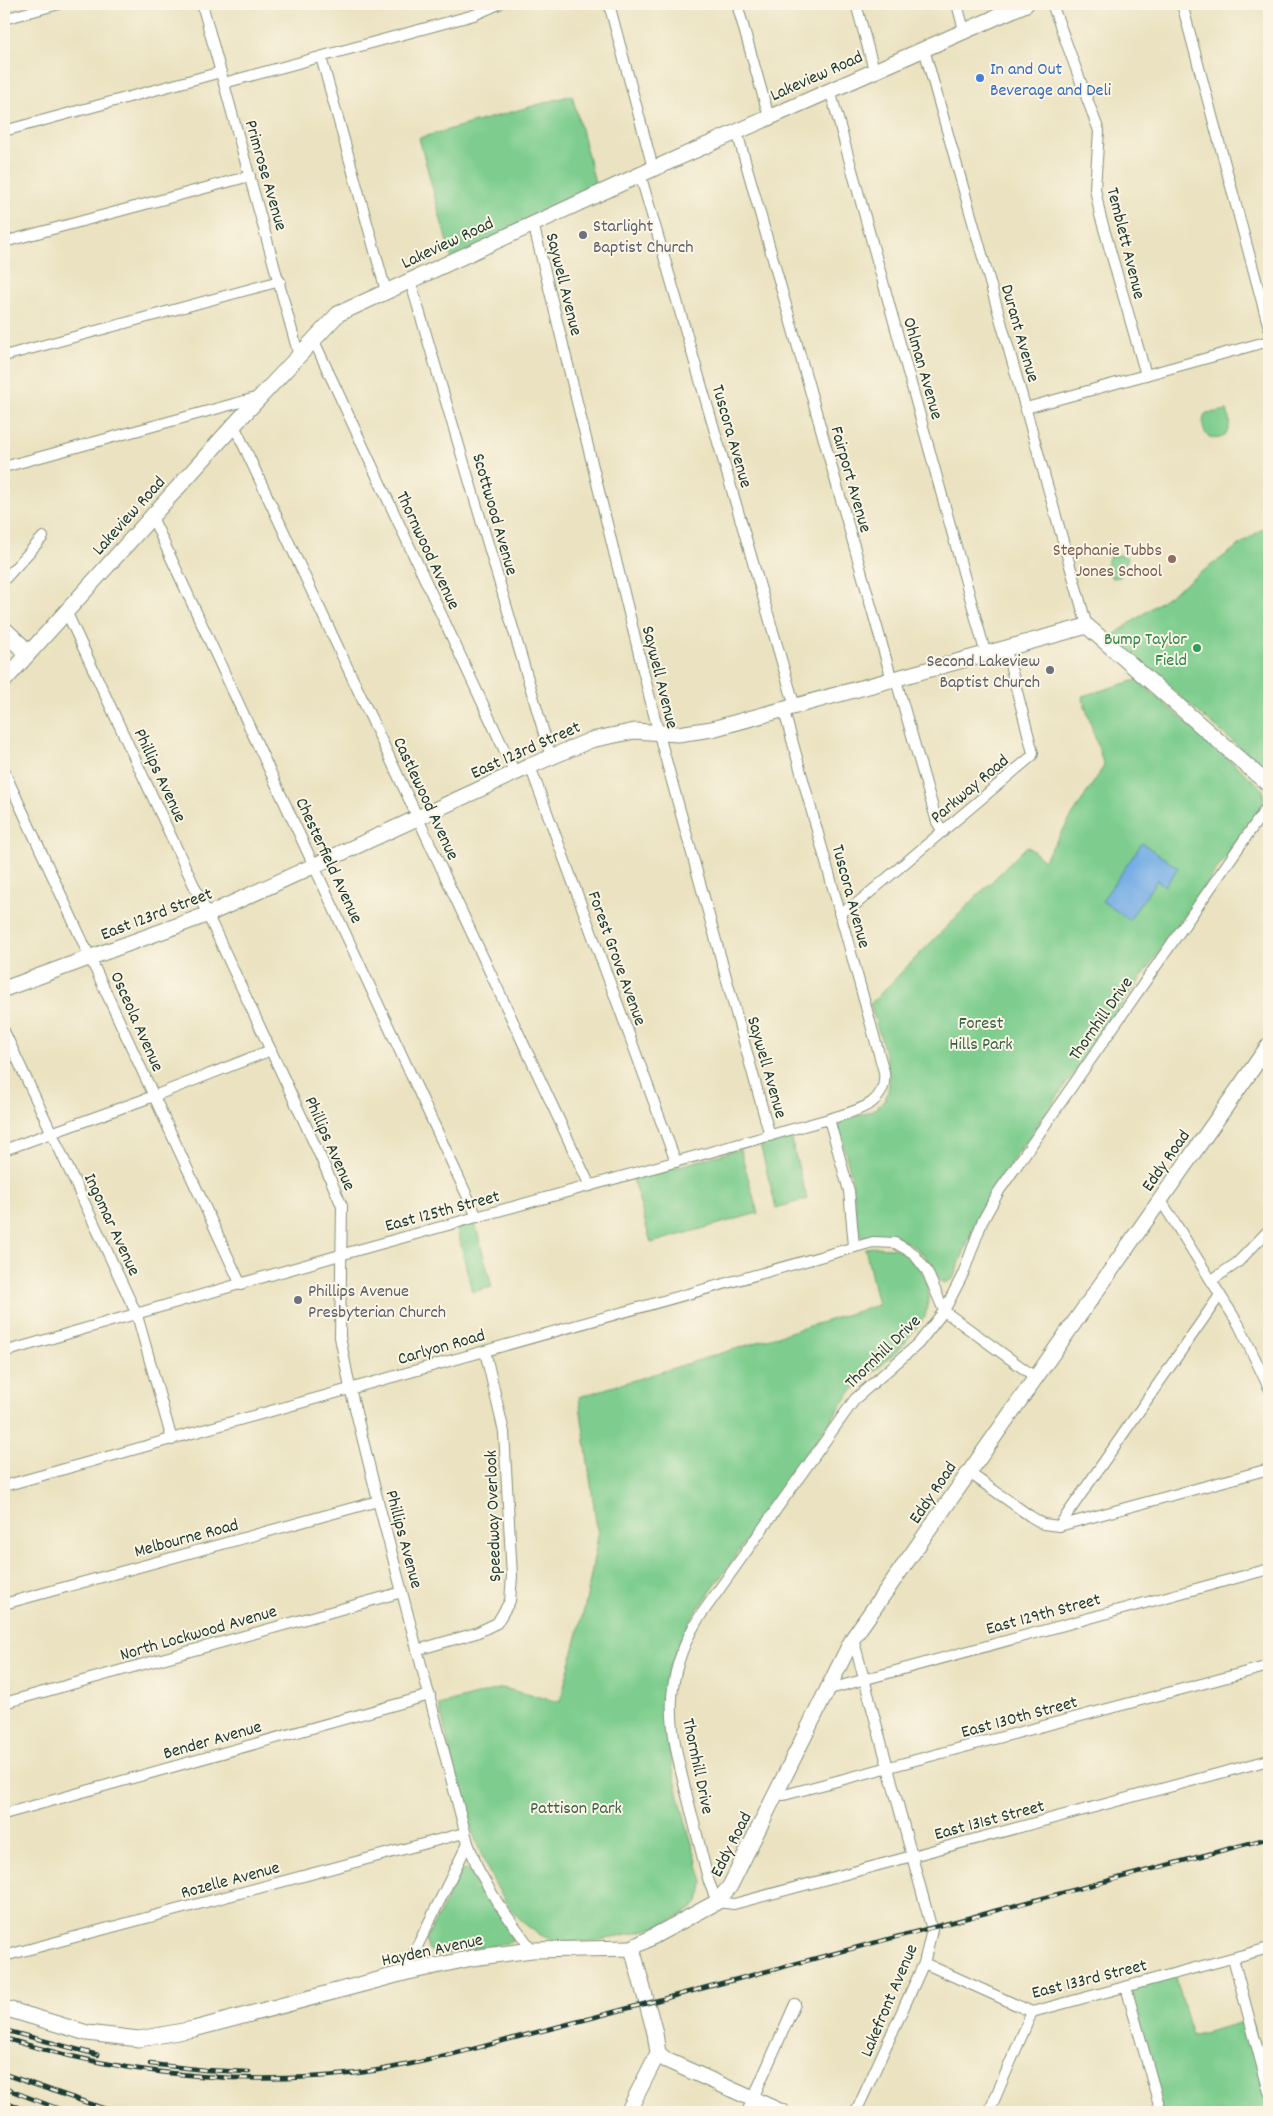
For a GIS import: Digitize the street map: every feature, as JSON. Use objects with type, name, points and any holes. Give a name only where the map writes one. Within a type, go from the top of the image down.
[{"type":"street","points":[[4,19],[59,4]]},
{"type":"street","name":"Primrose Avenue","points":[[202,4],[300,356]]},
{"type":"street","points":[[4,131],[223,78],[321,57],[474,15],[500,4]]},
{"type":"street","name":"Tuscora Avenue","points":[[609,4],[646,171],[790,709],[840,913],[884,1072],[883,1091]]},
{"type":"street","points":[[737,4],[768,117]]},
{"type":"street","points":[[856,4],[874,70]]},
{"type":"street","points":[[957,4],[964,30]]},
{"type":"street","name":"Lakeview Road","points":[[4,680],[234,425],[314,341],[325,325],[338,314],[646,171],[1026,4]]},
{"type":"street","name":"Temblett Avenue","points":[[1052,4],[1099,131],[1095,188],[1100,215],[1146,375]]},
{"type":"street","points":[[1182,4],[1269,328]]},
{"type":"street","name":"Durant Avenue","points":[[924,49],[1087,626]]},
{"type":"street","points":[[321,57],[386,291]]},
{"type":"street","name":"Ohlman Avenue","points":[[830,90],[986,654]]},
{"type":"street","name":"Fairport Avenue","points":[[737,132],[890,673],[896,680],[937,822],[942,832]]},
{"type":"street","points":[[4,242],[250,176]]},
{"type":"street","name":"Saywell Avenue","points":[[533,223],[658,731],[770,1136]]},
{"type":"street","name":"Scottwood Avenue","points":[[410,280],[551,757]]},
{"type":"street","points":[[4,356],[280,282]]},
{"type":"street","name":"Thornwood Avenue","points":[[314,341],[515,773]]},
{"type":"street","points":[[1026,408],[1269,341]]},
{"type":"street","points":[[4,467],[263,396]]},
{"type":"street","name":"Castlewood Avenue","points":[[234,425],[590,1186]]},
{"type":"street","name":"Chesterfield Avenue","points":[[152,517],[477,1217]]},
{"type":"street","points":[[4,580],[43,537]]},
{"type":"street","name":"Phillips Avenue","points":[[66,611],[209,914],[342,1206],[340,1337],[350,1388],[378,1501],[466,1838],[479,1871],[497,1902],[532,1950]]},
{"type":"street","points":[[4,625],[28,653]]},
{"type":"street","points":[[1087,626],[1269,785]]},
{"type":"street","name":"East 123rd Street","points":[[5,985],[91,958],[209,914],[315,867],[530,766],[591,740],[614,734],[658,731],[678,734],[712,729],[1087,626]]},
{"type":"street","points":[[4,636],[28,653]]},
{"type":"street","name":"Parkway Road","points":[[840,913],[855,905],[1034,753],[1006,649]]},
{"type":"street","name":"Forest Grove Avenue","points":[[530,766],[676,1162]]},
{"type":"street","name":"Osceola Avenue","points":[[4,771],[241,1285]]},
{"type":"street","name":"Thornhill Drive","points":[[717,1902],[709,1882],[672,1729],[673,1685],[683,1648],[698,1619],[841,1417],[867,1387],[918,1344],[944,1311],[963,1274],[982,1222],[999,1191],[1269,804]]},
{"type":"street","name":"Ingomar Avenue","points":[[4,1030],[137,1315],[172,1440]]},
{"type":"street","name":"Eddy Road","points":[[632,1948],[717,1902],[730,1886],[853,1638],[1269,1044]]},
{"type":"street","points":[[4,1150],[154,1096],[271,1050]]},
{"type":"street","name":"East 125th Street","points":[[4,1352],[340,1255],[829,1119],[866,1107],[875,1101],[883,1091]]},
{"type":"street","points":[[829,1119],[849,1191],[854,1246]]},
{"type":"street","points":[[1160,1200],[1240,1325],[1269,1388]]},
{"type":"street","points":[[1212,1280],[1237,1263],[1269,1230]]},
{"type":"street","name":"Carlyon Road","points":[[4,1486],[854,1246],[887,1241],[903,1246],[920,1260],[944,1311]]},
{"type":"street","points":[[1059,1526],[1220,1295]]},
{"type":"street","points":[[944,1311],[1035,1377]]},
{"type":"street","name":"Speedway Overlook","points":[[417,1650],[476,1634],[497,1623],[510,1601],[512,1576],[504,1432],[484,1351]]},
{"type":"street","points":[[968,1472],[1036,1520],[1043,1524],[1059,1526],[1269,1469]]},
{"type":"street","name":"Melbourne Road","points":[[4,1604],[378,1501]]},
{"type":"street","name":"East 129th Street","points":[[826,1690],[1269,1569]]},
{"type":"street","name":"North Lockwood Avenue","points":[[4,1703],[402,1592]]},
{"type":"street","name":"Lakefront Avenue","points":[[853,1638],[932,1930],[924,1962],[856,2112]]},
{"type":"street","name":"East 130th Street","points":[[776,1794],[784,1795],[888,1768],[1269,1666]]},
{"type":"street","name":"Bender Avenue","points":[[4,1814],[430,1695]]},
{"type":"street","name":"East 131st Street","points":[[717,1902],[740,1903],[1269,1760]]},
{"type":"street","points":[[404,1973],[466,1838]]},
{"type":"street","name":"Rozelle Avenue","points":[[4,1956],[466,1838]]},
{"type":"street","points":[[628,2112],[658,2053],[655,2033],[632,1948]]},
{"type":"street","name":"Hayden Avenue","points":[[4,2008],[87,2033],[139,2039],[194,2029],[404,1973],[472,1958],[532,1950],[632,1948]]},
{"type":"street","name":"East 133rd Street","points":[[924,1962],[1032,2012],[1269,1948]]},
{"type":"street","points":[[1233,1958],[1269,2092]]},
{"type":"street","points":[[1126,1987],[1161,2112]]},
{"type":"street","points":[[750,2106],[795,2004]]},
{"type":"street","points":[[989,2112],[1032,2012]]},
{"type":"street","points":[[658,2053],[666,2060],[750,2106],[782,2112]]},
{"type":"green space","points":[[572,95],[598,194],[452,261],[419,138]]},
{"type":"green space","points":[[1227,410],[1229,422],[1227,431],[1223,437],[1216,439],[1210,437],[1205,433],[1203,425],[1205,414]]},
{"type":"green space","name":"Bump Taylor Field","points":[[1269,524],[1269,773],[1111,637]]},
{"type":"green space","points":[[1120,555],[1128,558],[1120,577],[1113,578],[1104,570],[1110,556]]},
{"type":"green space","name":"Forest Hills Park","points":[[1137,680],[1263,789],[1264,800],[1261,807],[992,1190],[981,1210],[953,1279],[944,1283],[938,1279],[927,1258],[902,1240],[882,1236],[858,1236],[852,1178],[838,1126],[840,1122],[868,1112],[878,1106],[887,1094],[889,1083],[888,1069],[870,1004],[1027,846],[1044,860],[1104,766],[1082,696]]},
{"type":"green space","points":[[790,1136],[807,1199],[776,1208],[760,1144]]},
{"type":"green space","points":[[740,1149],[758,1213],[651,1243],[633,1179]]},
{"type":"green space","points":[[475,1223],[492,1287],[472,1292],[457,1228]]},
{"type":"green space","name":"Pattison Park","points":[[865,1248],[894,1248],[908,1255],[920,1268],[928,1287],[929,1297],[925,1317],[897,1351],[850,1393],[690,1621],[678,1647],[669,1674],[666,1698],[666,1724],[669,1751],[703,1883],[699,1899],[692,1908],[680,1916],[636,1933],[584,1942],[549,1939],[525,1924],[505,1900],[488,1870],[474,1836],[463,1800],[439,1705],[502,1688],[560,1702],[586,1602],[598,1536],[579,1397],[878,1305]]},
{"type":"green space","points":[[466,1869],[474,1873],[497,1913],[513,1932],[513,1939],[508,1943],[437,1955],[428,1949],[426,1939],[461,1871]]},
{"type":"green space","points":[[1175,1974],[1192,2036],[1250,2020],[1269,2092],[1269,2112],[1161,2112],[1127,1987]]},
{"type":"water","points":[[1142,843],[1178,868],[1165,886],[1157,880],[1129,920],[1102,901]]},
{"type":"railway","points":[[4,2038],[91,2061],[135,2069],[223,2078],[313,2077],[378,2070],[439,2058],[1269,1838]]},
{"type":"railway","points":[[4,2030],[98,2055]]},
{"type":"railway","points":[[150,2064],[205,2070],[249,2072]]},
{"type":"railway","points":[[4,2074],[114,2112]]},
{"type":"railway","points":[[4,2088],[67,2112]]},
{"type":"railway","points":[[4,2102],[31,2112]]},
{"type":"place","name":"In and Out Beverage and Deli","points":[[980,78]]},
{"type":"place","name":"Starlight Baptist Church","points":[[583,235]]},
{"type":"place","name":"Stephanie Tubbs Jones School","points":[[1172,559]]},
{"type":"place","name":"Bump Taylor Field","points":[[1197,648]]},
{"type":"place","name":"Second Lakeview Baptist Church","points":[[1050,670]]},
{"type":"place","name":"Phillips Avenue Presbyterian Church","points":[[298,1300]]}]
